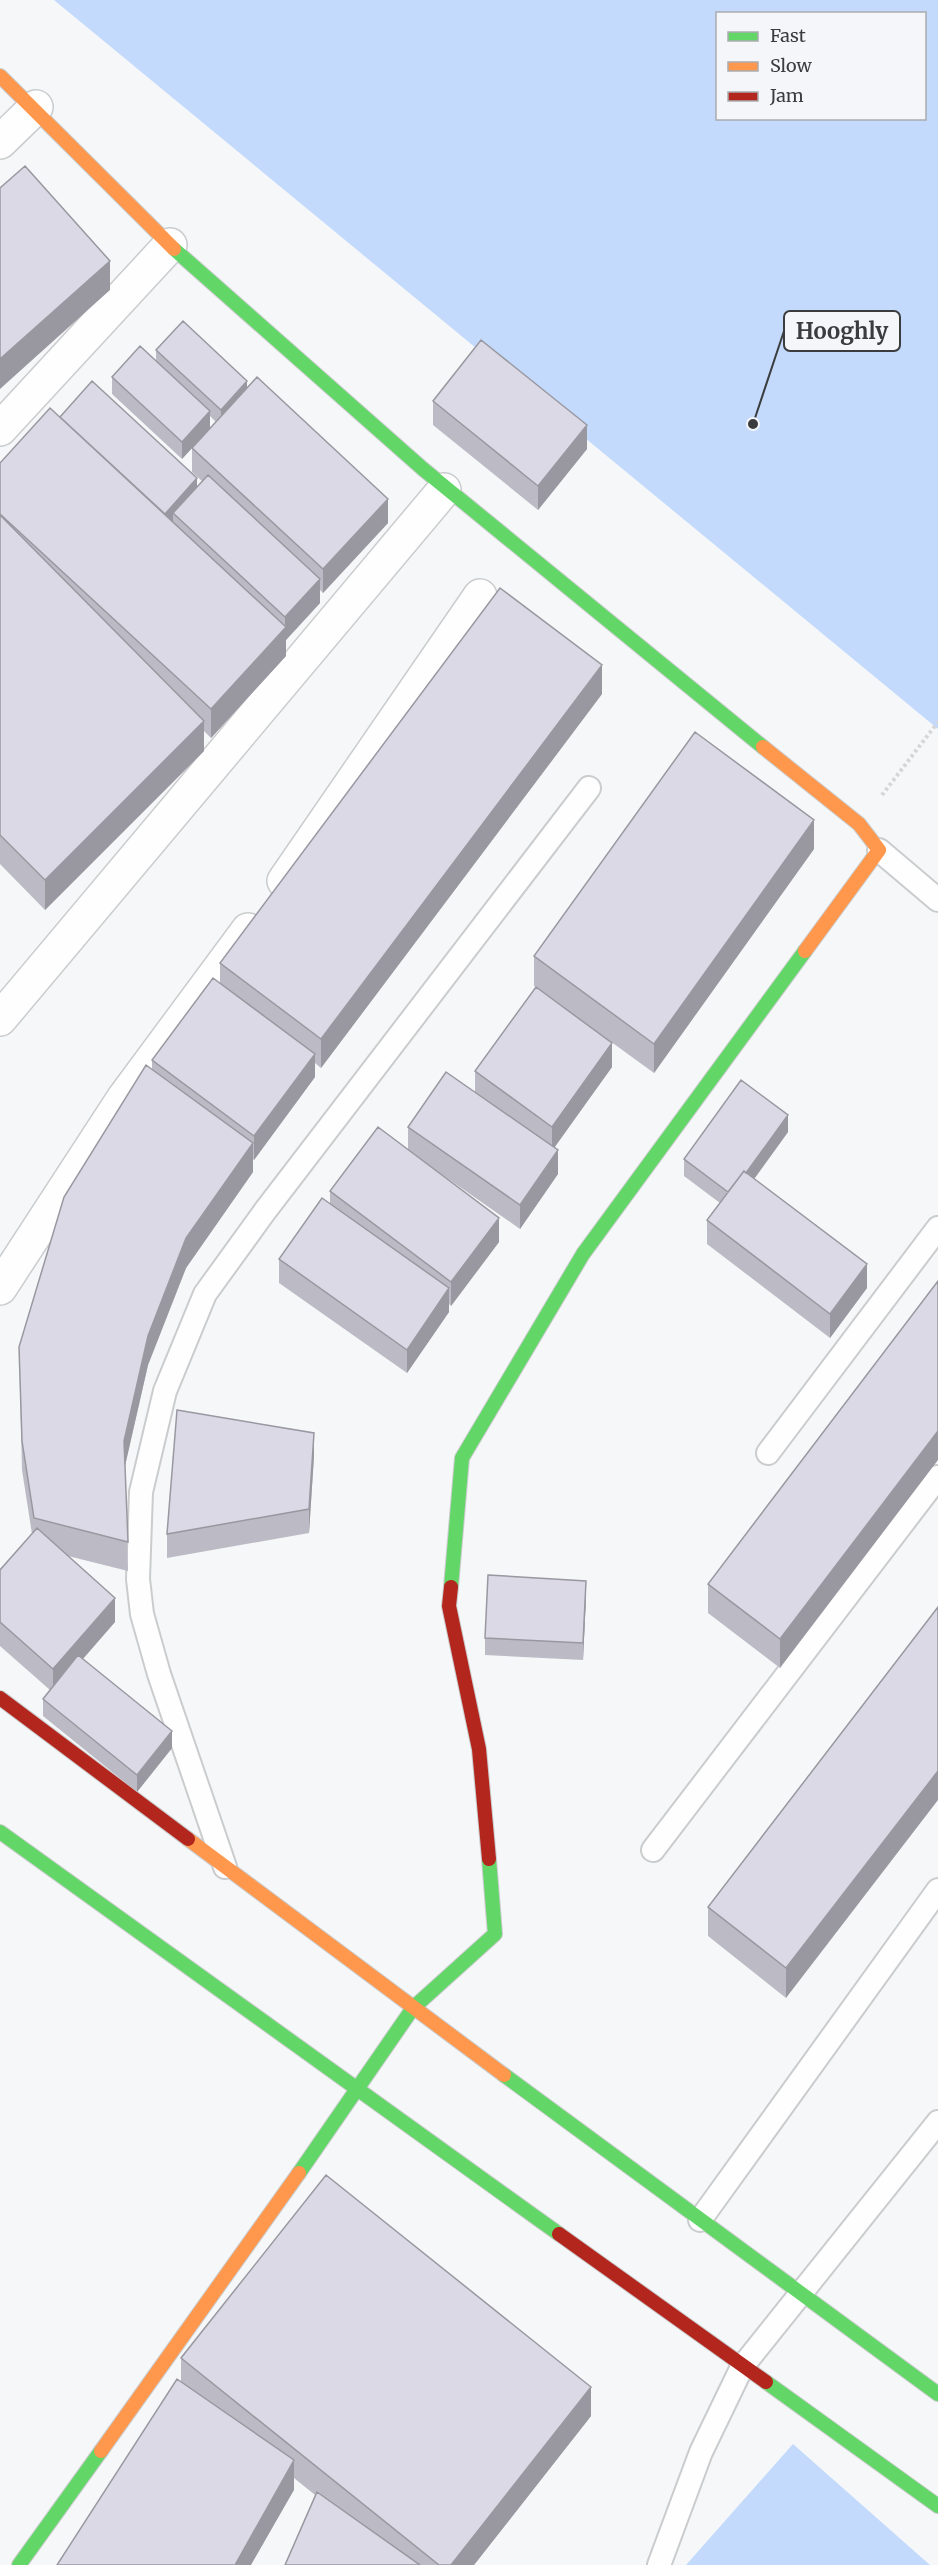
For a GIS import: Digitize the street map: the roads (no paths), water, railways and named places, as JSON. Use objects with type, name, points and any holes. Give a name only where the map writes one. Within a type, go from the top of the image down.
[{"type":"street","points":[[0,76],[36,107],[170,245],[444,490],[859,824],[879,850],[583,1254],[462,1458],[448,1606],[479,1749],[495,1934],[413,2008],[358,2090],[19,2565]]},
{"type":"street","points":[[0,142],[36,107]]},
{"type":"street","points":[[0,429],[170,245]]},
{"type":"street","points":[[0,1019],[444,490]]},
{"type":"street","points":[[0,1288],[123,1099],[279,887],[480,596]]},
{"type":"street","points":[[0,1698],[413,2008],[938,2394]]},
{"type":"street","points":[[0,1832],[938,2506]]},
{"type":"lane","points":[[225,1867],[159,1674],[142,1614],[138,1579],[141,1492],[165,1391],[205,1294],[265,1211],[589,788]]},
{"type":"lane","points":[[879,850],[938,900]]},
{"type":"lane","points":[[768,1453],[938,1228]]},
{"type":"lane","points":[[653,1850],[938,1477]]},
{"type":"lane","points":[[700,2220],[938,1890]]},
{"type":"lane","points":[[659,2565],[701,2452],[742,2367],[938,2122]]},
{"type":"water","points":[[54,0],[938,0],[938,729]]},
{"type":"water","points":[[793,2444],[930,2565],[686,2565]]},
{"type":"place","name":"Hooghly","points":[[753,424]]}]
